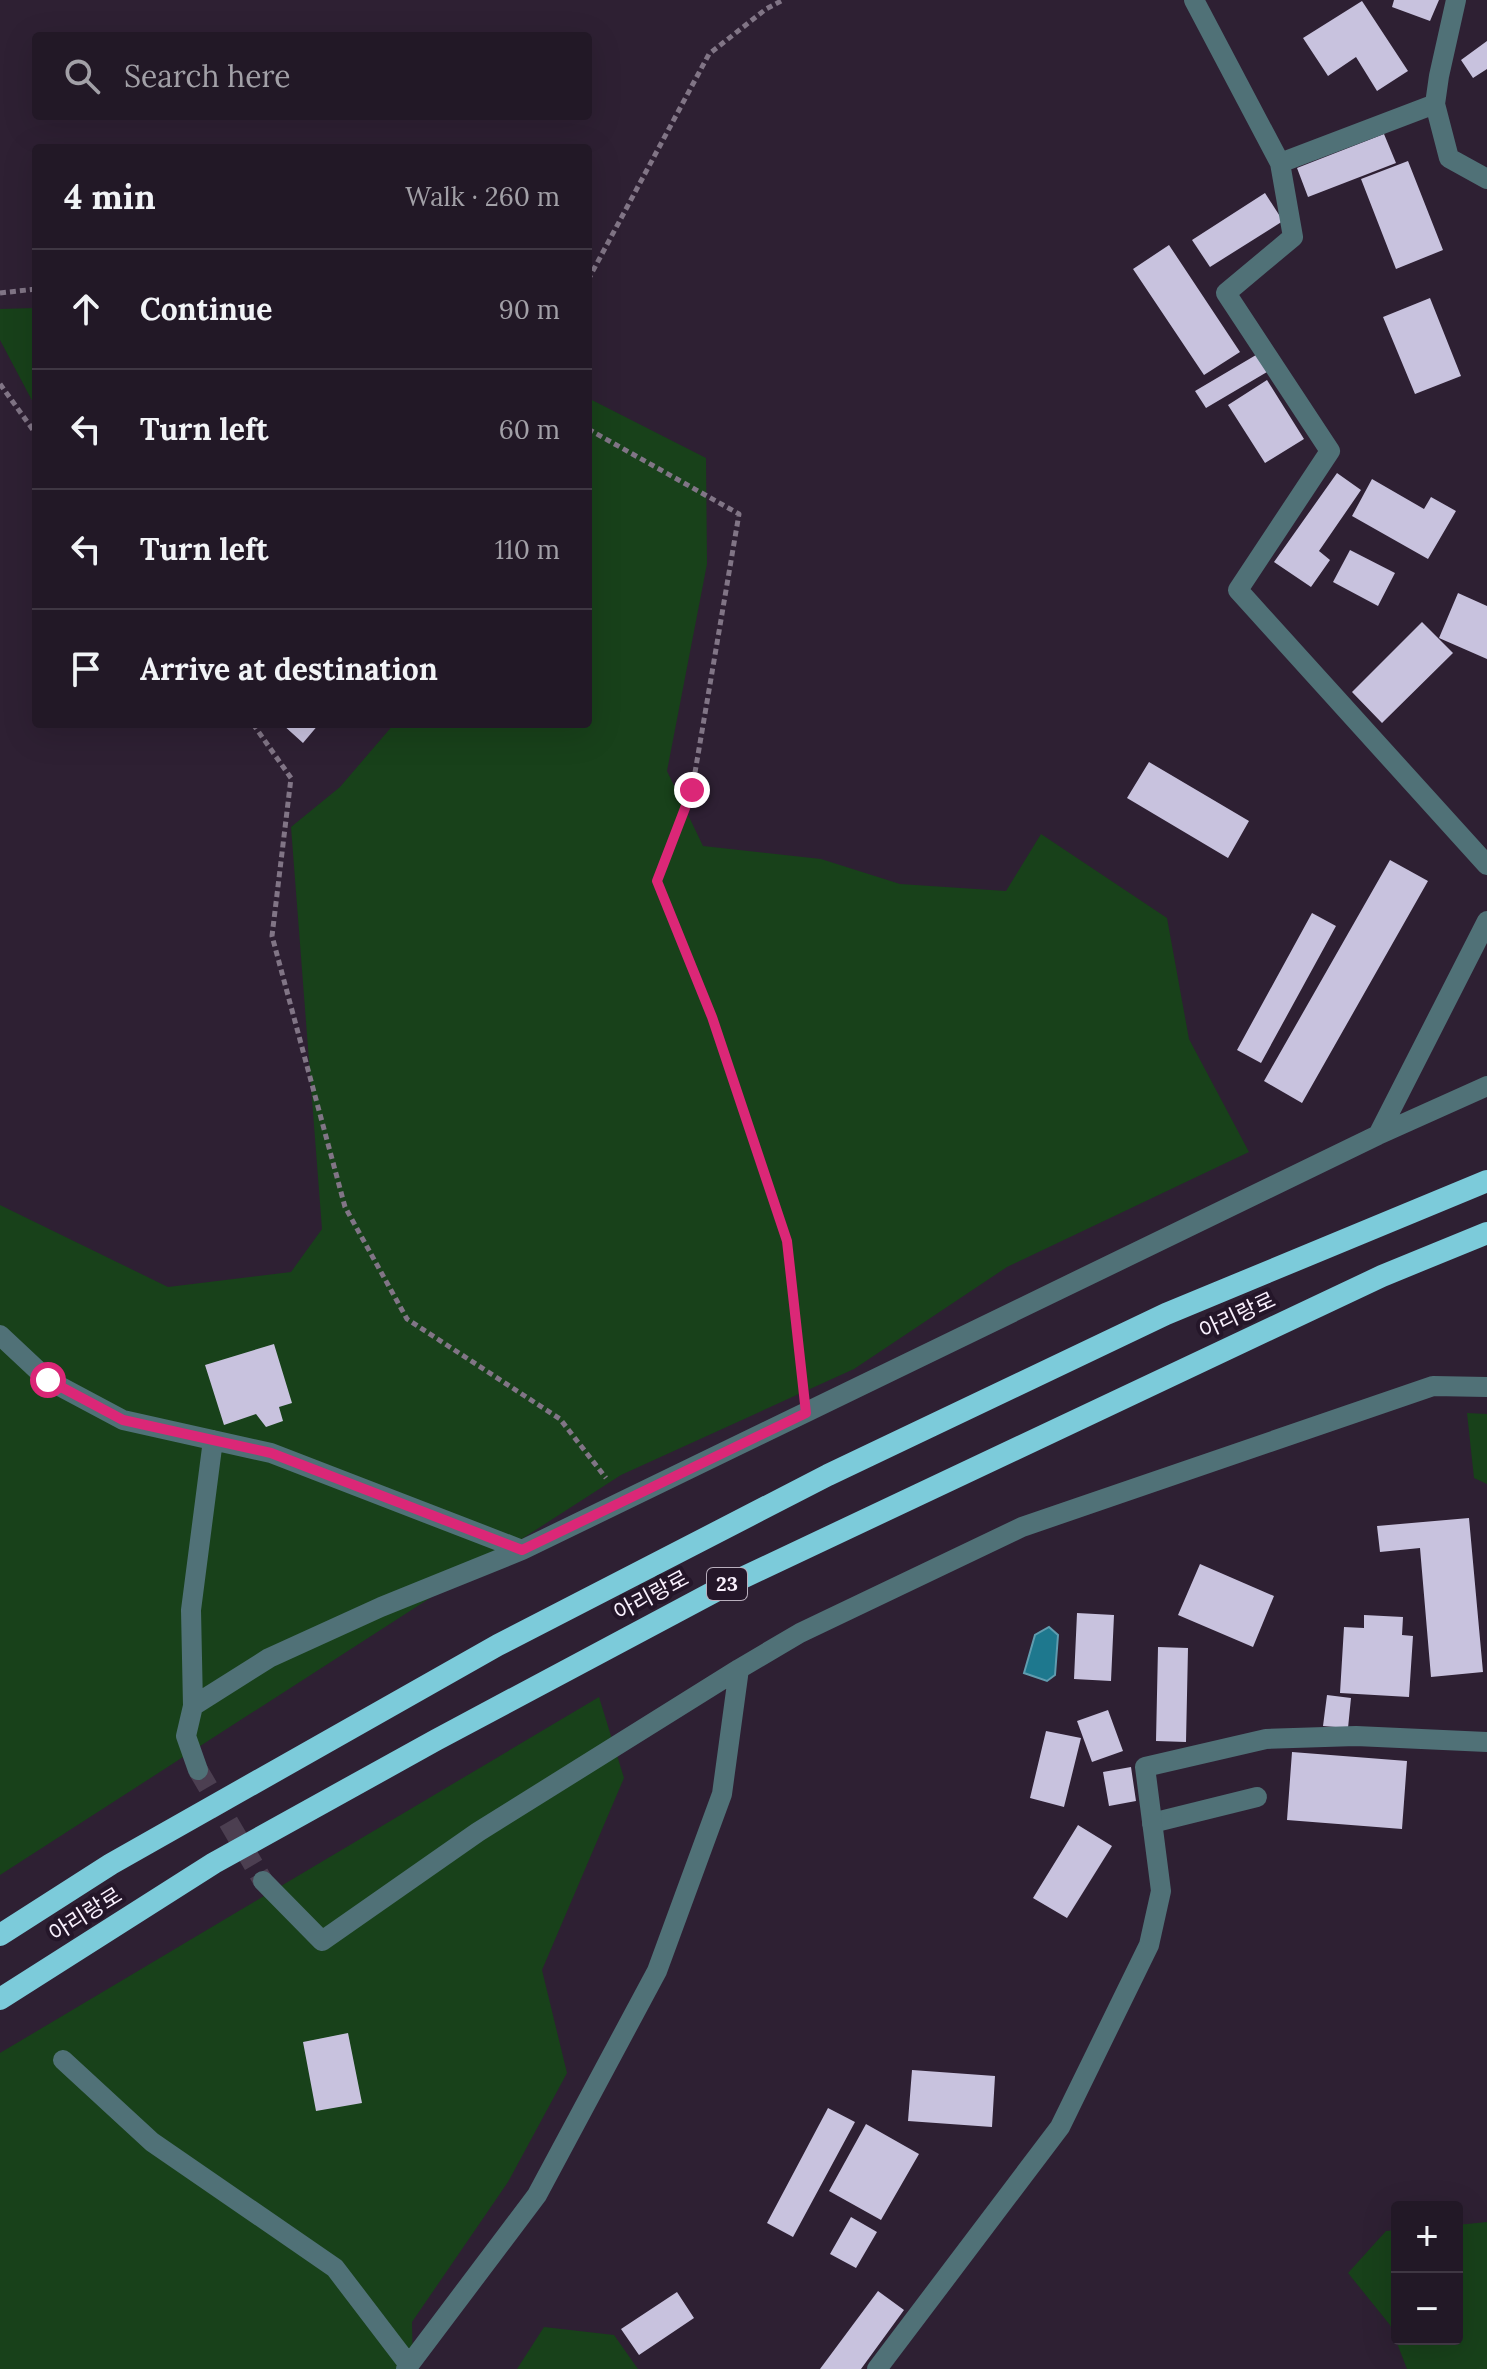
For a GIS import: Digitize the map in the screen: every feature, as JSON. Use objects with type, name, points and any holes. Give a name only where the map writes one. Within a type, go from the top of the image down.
[{"type":"highway","name":"아리랑로","points":[[0,1935],[111,1864],[498,1645],[828,1475],[1166,1314],[1487,1181]]},
{"type":"highway","name":"아리랑로","points":[[0,1999],[214,1863],[723,1587],[1382,1276],[1487,1233]]},
{"type":"street","points":[[1194,0],[1280,163],[1293,237],[1226,293],[1330,451],[1238,590],[1487,865]]},
{"type":"street","points":[[1456,0],[1435,104],[1449,158],[1487,179]]},
{"type":"street","points":[[1280,163],[1435,104]]},
{"type":"street","points":[[1378,1135],[1487,921]]},
{"type":"street","points":[[193,1706],[269,1658],[381,1607],[522,1550],[1378,1135],[1487,1086]]},
{"type":"street","points":[[0,1335],[48,1380],[123,1420],[271,1453],[522,1550]]},
{"type":"street","points":[[263,1881],[322,1941],[478,1832],[739,1669],[800,1633],[1022,1527],[1433,1386],[1487,1387]]},
{"type":"street","points":[[198,1770],[186,1736],[193,1706],[191,1610],[213,1440]]},
{"type":"street","points":[[63,2060],[152,2142],[335,2268],[408,2367],[537,2195],[657,1971],[722,1794],[739,1669]]},
{"type":"street","points":[[877,2369],[1060,2127],[1149,1945],[1161,1891],[1145,1767],[1266,1739],[1356,1736],[1487,1742]]},
{"type":"street","points":[[1152,1823],[1257,1797]]},
{"type":"path","points":[[592,273],[709,54],[766,9],[783,0]]},
{"type":"path","points":[[0,293],[32,289]]},
{"type":"path","points":[[0,384],[32,428]]},
{"type":"path","points":[[592,431],[739,514],[692,790],[657,881],[712,1017],[787,1241],[806,1413]]},
{"type":"path","points":[[256,728],[291,778],[272,936],[345,1207],[407,1319],[560,1419],[624,1501]]},
{"type":"green space","points":[[32,308],[32,400],[0,340],[0,309]]},
{"type":"green space","points":[[592,400],[706,458],[707,564],[667,771],[703,846],[821,859],[900,884],[1006,891],[1041,834],[1167,918],[1189,1039],[1249,1152],[1007,1267],[854,1369],[621,1475],[0,1875],[0,1205],[168,1287],[291,1272],[322,1229],[291,827],[340,787],[391,728],[592,728]]},
{"type":"green space","points":[[1467,1413],[1487,1414],[1487,1484],[1474,1478]]},
{"type":"green space","points":[[599,1697],[624,1778],[542,1970],[567,2073],[508,2182],[412,2322],[413,2369],[0,2369],[0,2053]]},
{"type":"green space","points":[[1487,2222],[1487,2369],[1407,2369],[1398,2345],[1463,2345],[1463,2224]]},
{"type":"green space","points":[[1386,2231],[1391,2231],[1391,2328],[1348,2273]]},
{"type":"green space","points":[[544,2327],[614,2335],[638,2369],[517,2369]]},
{"type":"water","points":[[1049,1627],[1058,1635],[1055,1675],[1047,1681],[1024,1673],[1035,1635]]},
{"type":"building","points":[[1394,0],[1439,0],[1430,21],[1392,7]]},
{"type":"building","points":[[1362,1],[1408,71],[1377,91],[1356,57],[1328,76],[1303,38]]},
{"type":"building","points":[[1487,41],[1487,69],[1473,78],[1461,60]]},
{"type":"building","points":[[1384,134],[1396,163],[1308,197],[1297,168]]},
{"type":"building","points":[[1408,161],[1443,250],[1396,269],[1361,179]]},
{"type":"building","points":[[1265,193],[1283,221],[1210,267],[1192,240]]},
{"type":"building","points":[[1169,245],[1240,352],[1204,375],[1133,269]]},
{"type":"building","points":[[1430,298],[1461,376],[1415,394],[1383,317]]},
{"type":"building","points":[[1256,355],[1267,372],[1206,408],[1195,391]]},
{"type":"building","points":[[1267,380],[1304,439],[1265,463],[1228,405]]},
{"type":"building","points":[[1337,473],[1361,490],[1319,551],[1330,560],[1311,587],[1274,562]]},
{"type":"building","points":[[1372,479],[1424,509],[1431,497],[1456,511],[1428,559],[1352,516]]},
{"type":"building","points":[[1350,550],[1395,573],[1378,606],[1333,582]]},
{"type":"building","points":[[1458,593],[1487,606],[1487,659],[1439,638]]},
{"type":"building","points":[[1422,622],[1453,653],[1382,723],[1352,692]]},
{"type":"building","points":[[286,728],[316,728],[303,743]]},
{"type":"building","points":[[1149,762],[1249,821],[1228,858],[1127,798]]},
{"type":"building","points":[[1390,860],[1428,881],[1302,1103],[1264,1081]]},
{"type":"building","points":[[1312,913],[1336,926],[1261,1063],[1237,1050]]},
{"type":"building","points":[[274,1344],[292,1403],[279,1407],[283,1421],[266,1427],[256,1414],[224,1425],[205,1365]]},
{"type":"building","points":[[1469,1518],[1483,1672],[1431,1677],[1420,1548],[1380,1552],[1377,1526]]},
{"type":"building","points":[[1200,1564],[1274,1596],[1253,1647],[1178,1615]]},
{"type":"building","points":[[1077,1613],[1114,1615],[1111,1681],[1074,1679]]},
{"type":"building","points":[[1364,1615],[1403,1617],[1402,1635],[1413,1636],[1409,1697],[1340,1693],[1344,1627],[1364,1628]]},
{"type":"building","points":[[1158,1647],[1188,1648],[1186,1742],[1156,1741]]},
{"type":"building","points":[[1327,1695],[1351,1698],[1348,1728],[1323,1726]]},
{"type":"building","points":[[1108,1710],[1123,1751],[1092,1762],[1077,1721]]},
{"type":"building","points":[[1046,1731],[1081,1738],[1064,1807],[1030,1798]]},
{"type":"building","points":[[1292,1752],[1407,1761],[1402,1829],[1287,1820]]},
{"type":"building","points":[[1131,1767],[1136,1801],[1109,1806],[1103,1772]]},
{"type":"building","points":[[1078,1825],[1112,1846],[1067,1918],[1033,1898]]},
{"type":"building","points":[[348,2033],[362,2103],[316,2111],[303,2042]]},
{"type":"building","points":[[912,2070],[995,2076],[992,2127],[908,2121]]},
{"type":"building","points":[[828,2108],[855,2122],[793,2237],[767,2223]]},
{"type":"building","points":[[866,2124],[919,2154],[881,2220],[829,2191]]},
{"type":"building","points":[[851,2217],[877,2232],[856,2268],[830,2254]]},
{"type":"building","points":[[878,2291],[904,2310],[861,2369],[820,2369]]},
{"type":"building","points":[[677,2292],[694,2318],[639,2355],[621,2329]]},
{"type":"tunnel","points":[[198,1770],[263,1881]]},
{"type":"route","points":[[48,1380],[123,1420],[271,1453],[522,1550],[806,1413],[787,1241],[712,1017],[657,881],[692,790]]}]
